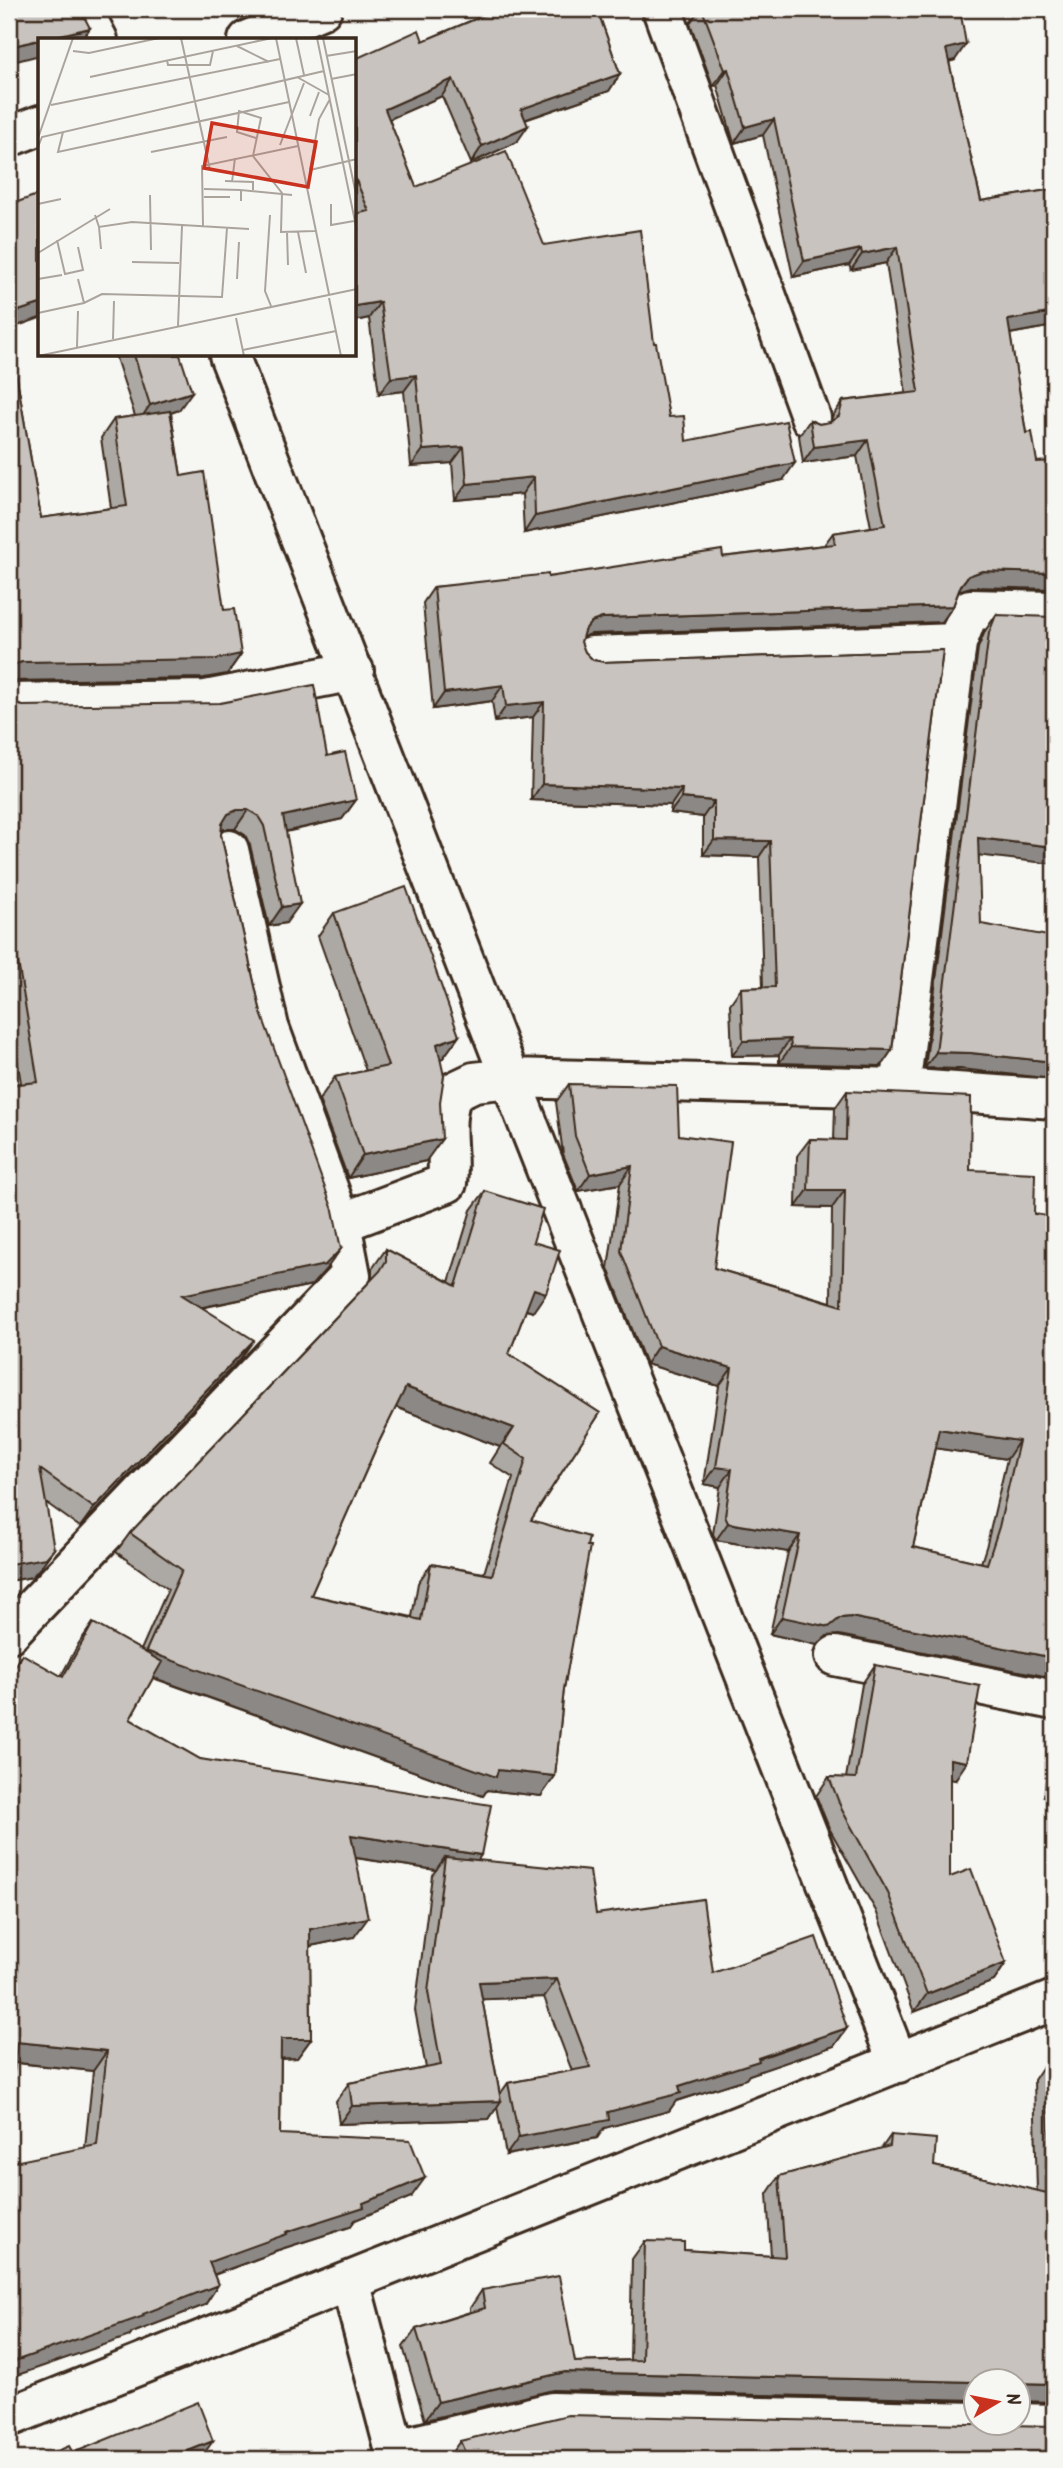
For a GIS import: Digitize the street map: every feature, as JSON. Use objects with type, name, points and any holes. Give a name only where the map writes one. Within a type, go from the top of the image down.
[{"type":"street","points":[[82,9],[97,38]]},
{"type":"street","points":[[253,38],[322,9]]},
{"type":"street","points":[[662,9],[811,418]]},
{"type":"street","points":[[9,137],[38,126]]},
{"type":"street","points":[[230,357],[898,2063]]},
{"type":"street","points":[[900,1088],[957,643],[970,609],[1054,611]]},
{"type":"street","points":[[592,656],[957,643]]},
{"type":"street","points":[[9,703],[206,700],[354,671]]},
{"type":"street","points":[[9,1633],[351,1275],[341,1223],[269,1027],[229,849]]},
{"type":"street","points":[[341,1223],[447,1183],[447,1107],[453,1092],[474,1082],[510,1077],[900,1088],[1054,1099]]},
{"type":"street","points":[[835,1656],[1054,1700]]},
{"type":"street","points":[[9,2417],[1054,2000]]},
{"type":"street","points":[[351,2281],[395,2455],[552,2412],[962,2422]]},
{"type":"street","points":[[1032,2424],[1054,2424]]},
{"type":"building","points":[[9,9],[80,9],[90,28],[38,38],[9,47]]},
{"type":"building","points":[[597,9],[620,74],[521,109],[528,126],[482,146],[453,79],[385,109],[416,187],[506,151],[544,245],[640,230],[654,343],[669,417],[684,416],[686,441],[786,421],[795,463],[535,516],[534,477],[467,484],[464,447],[423,450],[416,375],[391,378],[380,302],[357,306],[357,214],[369,211],[357,183],[357,58],[419,30],[423,41],[497,10]]},
{"type":"building","points":[[702,9],[960,9],[966,44],[946,49],[981,201],[1054,189],[1054,312],[1008,320],[1026,433],[1032,432],[1037,462],[1054,461],[1054,573],[982,571],[968,576],[961,585],[953,606],[602,618],[591,622],[584,631],[581,642],[585,652],[593,660],[604,662],[943,650],[892,1050],[791,1047],[790,1039],[743,1041],[741,988],[775,987],[770,841],[714,840],[714,801],[681,798],[682,789],[542,784],[544,702],[506,706],[503,685],[444,693],[434,587],[548,574],[548,577],[722,550],[723,557],[835,544],[833,533],[885,525],[868,440],[814,447],[810,420],[819,424],[830,422],[839,416],[843,401],[919,392],[897,247],[862,254],[861,249],[804,261],[774,119],[745,127],[728,69],[725,70]]},
{"type":"building","points":[[38,195],[38,305],[9,314],[9,205]]},
{"type":"building","points":[[9,332],[41,518],[127,506],[114,419],[170,411],[181,476],[204,472],[224,610],[234,609],[241,654],[217,659],[22,662],[9,668]]},
{"type":"building","points":[[135,357],[181,357],[192,392],[150,405]]},
{"type":"building","points":[[996,615],[1054,617],[1054,847],[978,838],[981,924],[1054,937],[1054,1062],[936,1052],[989,633]]},
{"type":"building","points":[[314,685],[327,756],[345,752],[356,800],[283,816],[300,904],[282,907],[264,826],[258,816],[248,810],[237,810],[228,814],[222,824],[221,835],[261,1013],[333,1210],[341,1249],[325,1265],[182,1295],[254,1340],[94,1508],[40,1469],[54,1549],[46,1558],[9,1564],[9,1085],[38,1082],[9,908],[9,700],[23,706],[220,703]]},
{"type":"building","points":[[406,887],[459,1036],[437,1044],[444,1076],[440,1102],[442,1139],[363,1155],[335,1077],[388,1066],[334,913]]},
{"type":"building","points":[[569,1084],[677,1086],[679,1135],[731,1142],[714,1268],[842,1306],[845,1190],[808,1190],[810,1139],[846,1140],[847,1091],[971,1097],[970,1170],[1035,1173],[1034,1214],[1054,1217],[1054,1658],[851,1617],[840,1618],[829,1627],[782,1617],[800,1535],[728,1523],[725,1516],[732,1469],[716,1467],[732,1368],[658,1346],[621,1251],[632,1166],[590,1174],[575,1136]],"holes":[[[939,1429],[1019,1441],[999,1527],[987,1564],[913,1547]]]},
{"type":"building","points":[[485,1191],[543,1209],[533,1242],[560,1250],[546,1293],[534,1289],[509,1354],[600,1413],[531,1520],[589,1537],[587,1546],[590,1546],[564,1689],[555,1776],[498,1770],[496,1777],[146,1651],[182,1570],[130,1533],[380,1271],[386,1261],[386,1249],[456,1286]],"holes":[[[406,1387],[514,1428],[504,1444],[526,1459],[492,1575],[431,1564],[421,1620],[311,1595]]]},
{"type":"building","points":[[93,1623],[162,1662],[130,1719],[200,1759],[491,1805],[481,1855],[351,1835],[368,1918],[310,1929],[311,2039],[281,2039],[280,2134],[410,2140],[425,2178],[363,2203],[364,2207],[286,2232],[287,2234],[209,2262],[218,2285],[143,2314],[144,2316],[9,2363],[9,2163],[97,2145],[107,2051],[17,2042],[9,2124],[9,1678],[22,1654],[63,1677]]},
{"type":"building","points":[[875,1665],[980,1686],[967,1762],[950,1759],[950,1877],[971,1869],[1006,1963],[927,1994],[888,1893],[842,1810],[829,1777],[856,1778]]},
{"type":"building","points":[[445,1857],[590,1871],[596,1914],[703,1899],[713,1973],[816,1937],[847,2028],[758,2058],[759,2061],[679,2086],[681,2093],[608,2112],[609,2120],[519,2137],[508,2083],[590,2067],[557,1979],[479,1982],[501,2101],[352,2106],[349,2083],[441,2065],[428,1992]]},
{"type":"building","points":[[1046,2062],[1054,2062],[1054,2384],[1032,2383],[1032,2366],[962,2366],[962,2382],[565,2372],[438,2402],[416,2329],[485,2308],[482,2290],[559,2276],[575,2362],[642,2360],[645,2241],[684,2242],[684,2250],[785,2257],[779,2176],[890,2146],[891,2135],[936,2139],[934,2166],[1051,2194]]},
{"type":"building","points":[[198,2402],[213,2441],[168,2459],[39,2459],[69,2446],[73,2453]]},
{"type":"building","points":[[568,2415],[962,2424],[962,2436],[1032,2436],[1032,2426],[1054,2426],[1054,2459],[468,2459],[460,2441]]}]
